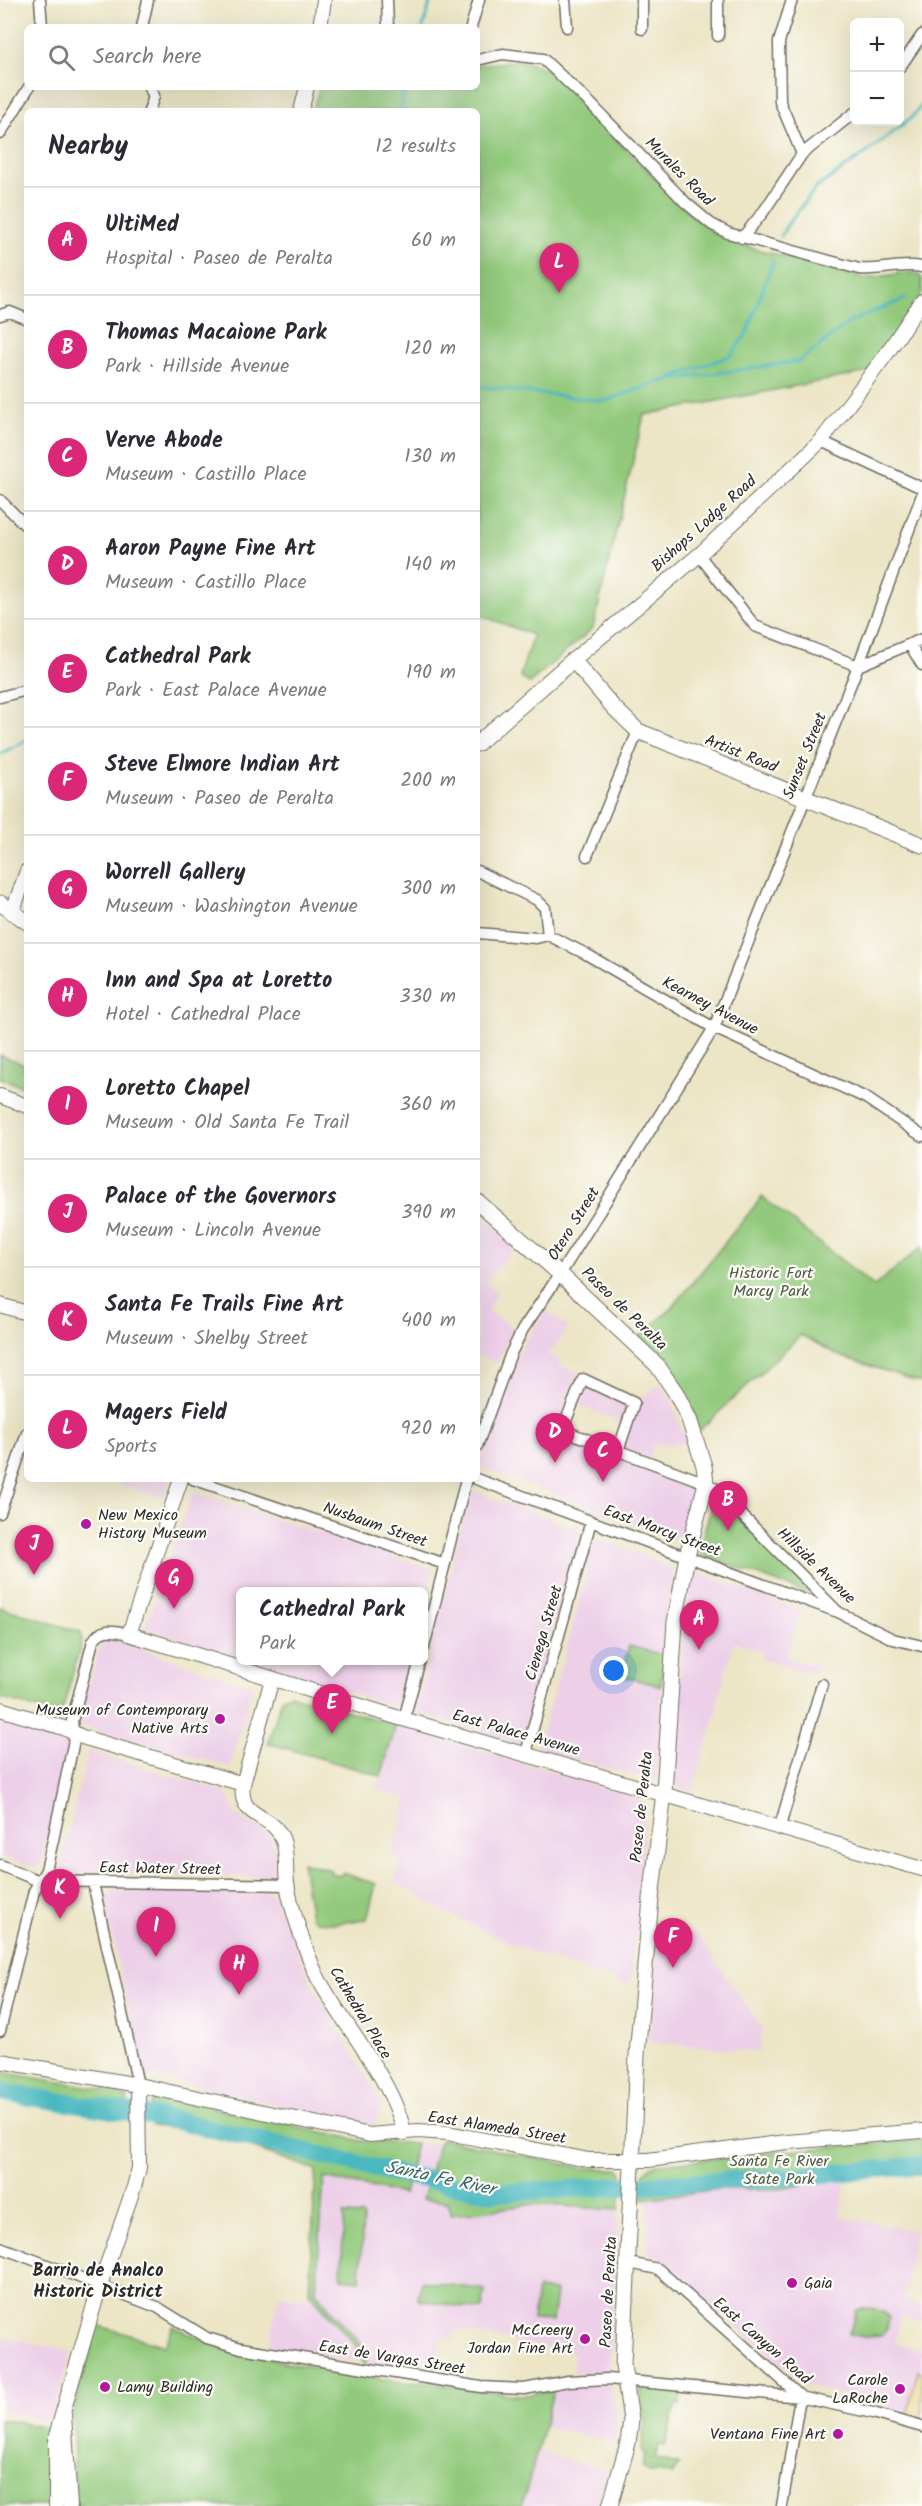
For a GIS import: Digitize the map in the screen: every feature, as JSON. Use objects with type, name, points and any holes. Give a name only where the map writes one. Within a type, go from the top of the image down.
[{"type":"main road","name":"Artist Road","points":[[573,660],[613,707],[638,731],[922,845]]},
{"type":"main road","name":"Bishops Lodge Road","points":[[480,741],[573,660]]},
{"type":"main road","points":[[4,910],[24,920]]},
{"type":"main road","name":"Paseo de Peralta","points":[[480,1205],[561,1274],[646,1354],[667,1378],[691,1425],[704,1466],[706,1483],[687,1556],[675,1622],[664,1793],[641,2003],[624,2379],[630,2408],[630,2434],[610,2506]]},
{"type":"street","points":[[39,0],[42,24]]},
{"type":"street","points":[[143,24],[147,0]]},
{"type":"street","points":[[320,24],[324,0]]},
{"type":"street","points":[[387,0],[388,24]]},
{"type":"street","points":[[472,24],[479,0]]},
{"type":"street","points":[[565,0],[567,27]]},
{"type":"street","points":[[642,0],[642,29]]},
{"type":"street","points":[[718,0],[718,36]]},
{"type":"street","points":[[792,0],[779,42],[780,102],[802,154]]},
{"type":"street","points":[[904,61],[922,35]]},
{"type":"street","name":"Murales Road","points":[[480,59],[503,54],[543,59],[590,103],[685,202],[711,224],[742,238],[859,269],[875,270],[909,264],[922,267]]},
{"type":"street","points":[[0,134],[27,90]]},
{"type":"street","points":[[150,108],[154,96],[151,90]]},
{"type":"street","points":[[302,108],[306,90]]},
{"type":"street","points":[[742,238],[764,211],[802,154],[850,117]]},
{"type":"street","name":"Bishops Lodge Road","points":[[573,660],[699,555],[820,441],[885,356],[922,301]]},
{"type":"street","points":[[0,315],[10,312],[24,318]]},
{"type":"street","points":[[820,441],[922,488]]},
{"type":"street","name":"Sunset Street","points":[[714,1028],[858,666],[922,495]]},
{"type":"street","points":[[0,500],[24,524]]},
{"type":"street","points":[[699,555],[755,626],[858,666],[922,639]]},
{"type":"street","points":[[910,645],[922,665]]},
{"type":"street","points":[[0,697],[24,691]]},
{"type":"street","points":[[587,856],[638,731]]},
{"type":"street","points":[[480,872],[537,900],[545,908],[548,935],[536,938],[480,933]]},
{"type":"street","points":[[4,910],[24,876]]},
{"type":"street","name":"Kearney Avenue","points":[[548,935],[714,1028],[866,1098],[922,1136]]},
{"type":"street","name":"Otero Street","points":[[480,1438],[514,1346],[714,1028]]},
{"type":"street","points":[[0,1096],[24,1105]]},
{"type":"street","points":[[0,1305],[24,1312]]},
{"type":"street","name":"Hillside Avenue","points":[[618,1450],[634,1403],[583,1379],[562,1430],[706,1483],[716,1489],[838,1612],[893,1639],[922,1646]]},
{"type":"street","points":[[0,1513],[24,1442]]},
{"type":"street","name":"East Marcy Street","points":[[480,1480],[838,1612]]},
{"type":"street","points":[[129,1634],[180,1482]]},
{"type":"street","name":"Nusbaum Street","points":[[202,1482],[445,1564]]},
{"type":"street","points":[[428,1628],[464,1482]]},
{"type":"street","name":"Cienega Street","points":[[526,1753],[591,1521]]},
{"type":"street","name":"East Palace Avenue","points":[[72,1732],[74,1715],[92,1645],[101,1631],[129,1634],[404,1719],[922,1869]]},
{"type":"street","points":[[404,1719],[419,1665]]},
{"type":"street","points":[[0,1709],[64,1728],[82,1737],[243,1784],[272,1679]]},
{"type":"street","points":[[780,1827],[822,1684]]},
{"type":"street","points":[[0,2031],[34,1891],[46,1870],[74,1740],[72,1732]]},
{"type":"street","name":"Cathedral Place","points":[[243,1784],[242,1798],[247,1809],[273,1825],[283,1839],[288,1885],[315,1971],[396,2104],[404,2133]]},
{"type":"street","name":"East Water Street","points":[[0,1864],[39,1881],[288,1885]]},
{"type":"street","points":[[56,2506],[56,2436],[100,2285],[139,2168],[138,2091],[93,1883]]},
{"type":"street","name":"East Alameda Street","points":[[0,2061],[138,2091],[370,2135],[448,2133],[562,2156],[632,2166],[648,2160],[787,2142],[922,2131]]},
{"type":"street","name":"East de Vargas Street","points":[[0,2247],[171,2314],[207,2338],[241,2348],[481,2387],[524,2389],[568,2381],[624,2379],[800,2397]]},
{"type":"street","name":"East Canyon Road","points":[[629,2264],[658,2269],[800,2397],[873,2413],[922,2427]]},
{"type":"street","points":[[782,2506],[800,2397]]},
{"type":"street","points":[[64,2409],[70,2506]]},
{"type":"shaded area","points":[[480,1214],[517,1245],[485,1283],[497,1293],[487,1310],[515,1329],[505,1345],[498,1364],[480,1356]]},
{"type":"shaded area","points":[[546,1310],[568,1328],[549,1355],[560,1361],[559,1365],[578,1372],[554,1433],[696,1485],[679,1540],[480,1467],[480,1458],[524,1342]]},
{"type":"shaded area","points":[[661,1384],[671,1400],[681,1430],[688,1437],[689,1443],[655,1444],[649,1459],[622,1448],[636,1402]]},
{"type":"shaded area","points":[[588,1385],[631,1402],[623,1423],[580,1406]]},
{"type":"shaded area","points":[[114,1482],[168,1482],[164,1498]]},
{"type":"shaded area","points":[[470,1490],[581,1529],[520,1743],[416,1712]]},
{"type":"shaded area","points":[[192,1492],[433,1569],[428,1591],[428,1587],[236,1587],[236,1657],[145,1628]]},
{"type":"shaded area","points":[[594,1537],[674,1568],[665,1631],[657,1781],[537,1749],[578,1607]]},
{"type":"shaded area","points":[[693,1570],[801,1611],[786,1658],[818,1666],[816,1674],[760,1659],[762,1652],[734,1642],[717,1704],[719,1705],[692,1792],[673,1786],[683,1627]]},
{"type":"shaded area","points":[[103,1637],[253,1686],[230,1767],[76,1724]]},
{"type":"shaded area","points":[[261,1665],[409,1665],[398,1708]]},
{"type":"shaded area","points":[[0,1716],[59,1732],[70,1739],[41,1864],[36,1868],[0,1856]]},
{"type":"shaded area","points":[[396,1725],[640,1798],[644,1811],[638,1929],[630,1961],[632,1969],[628,1985],[522,1949],[441,1910],[415,1892],[395,1883],[401,1859],[391,1855],[408,1799],[377,1789]]},
{"type":"shaded area","points":[[88,1751],[225,1792],[236,1815],[261,1828],[271,1839],[274,1848],[274,1877],[59,1873]]},
{"type":"shaded area","points":[[114,1891],[267,1891],[274,1896],[310,1981],[382,2104],[374,2126],[148,2075],[142,2068],[104,1898],[106,1894]]},
{"type":"shaded area","points":[[659,1930],[696,1933],[762,2028],[759,2052],[649,2042]]},
{"type":"shaded area","points":[[416,2143],[438,2144],[422,2199],[619,2210],[609,2374],[573,2374],[574,2353],[455,2330],[454,2339],[441,2338],[435,2374],[366,2363],[367,2351],[316,2292],[324,2178],[404,2193]]},
{"type":"shaded area","points":[[847,2175],[840,2217],[915,2230],[903,2300],[922,2305],[922,2322],[901,2315],[895,2343],[922,2350],[922,2372],[918,2371],[907,2414],[806,2385],[698,2296],[657,2257],[647,2252],[647,2198],[721,2189],[781,2189]]},
{"type":"shaded area","points":[[309,2292],[357,2347],[363,2363],[269,2347],[279,2295],[307,2299]]},
{"type":"shaded area","points":[[0,2336],[72,2351],[51,2422],[0,2410]]},
{"type":"shaded area","points":[[610,2384],[617,2422],[613,2442],[543,2427],[554,2389],[568,2385]]},
{"type":"shaded area","points":[[537,2451],[607,2471],[595,2506],[522,2506]]},
{"type":"green space","points":[[517,61],[537,66],[554,75],[580,104],[692,215],[714,233],[756,249],[864,278],[910,273],[922,278],[922,294],[869,372],[644,415],[593,628],[529,683],[520,676],[533,635],[480,615],[480,108],[313,108],[319,90],[480,90],[480,65]]},
{"type":"green space","points":[[0,1055],[24,1065],[24,1078],[21,1086],[0,1078]]},
{"type":"green space","name":"Historic Fort Marcy Park","points":[[762,1197],[874,1286],[922,1247],[922,1383],[840,1356],[801,1335],[700,1430],[683,1391],[639,1337],[672,1308]]},
{"type":"green space","points":[[715,1494],[812,1591],[811,1595],[701,1554],[699,1549]]},
{"type":"green space","points":[[0,1607],[81,1632],[82,1641],[60,1712],[53,1713],[0,1698]]},
{"type":"green space","points":[[629,1646],[664,1655],[661,1686],[621,1676]]},
{"type":"green space","points":[[289,1694],[396,1725],[381,1776],[268,1743],[282,1697]]},
{"type":"green space","points":[[302,1862],[331,1870],[330,1873],[340,1876],[342,1873],[376,1884],[367,1919],[322,1923],[311,1917]]},
{"type":"green space","points":[[0,2072],[114,2091],[127,2097],[127,2119],[0,2096]]},
{"type":"green space","points":[[169,2098],[367,2142],[416,2143],[404,2194],[324,2178],[316,2292],[367,2351],[366,2363],[363,2363],[357,2347],[309,2292],[316,2170],[211,2133],[152,2126],[151,2104],[154,2099]]},
{"type":"green space","points":[[442,2139],[584,2168],[619,2169],[622,2174],[619,2210],[534,2204],[451,2215],[447,2202],[422,2199],[438,2144]]},
{"type":"green space","name":"Santa Fe River State Park","points":[[922,2140],[922,2174],[853,2175],[781,2189],[721,2189],[643,2199],[644,2173],[650,2167],[658,2164]]},
{"type":"green space","points":[[344,2215],[363,2216],[360,2280],[341,2278]]},
{"type":"green space","points":[[421,2281],[485,2290],[482,2310],[418,2300]]},
{"type":"green space","points":[[537,2289],[556,2291],[552,2321],[533,2320]]},
{"type":"green space","points":[[870,2308],[885,2312],[889,2318],[887,2329],[881,2336],[864,2337],[849,2334],[857,2310]]},
{"type":"green space","points":[[97,2325],[165,2346],[173,2326],[210,2343],[284,2362],[401,2382],[431,2383],[515,2395],[527,2395],[554,2389],[522,2506],[75,2506],[73,2411]]},
{"type":"green space","points":[[640,2386],[681,2389],[680,2405],[676,2404],[665,2446],[659,2445],[655,2458],[679,2465],[672,2475],[659,2471],[649,2472],[642,2466],[645,2455],[641,2450],[645,2422]]},
{"type":"green space","points":[[0,2419],[54,2429],[49,2506],[0,2506]]},
{"type":"sand","points":[[918,2371],[922,2372],[922,2419],[907,2414]]},
{"type":"waterway","points":[[424,24],[431,0]]},
{"type":"waterway","points":[[401,108],[405,90]]},
{"type":"waterway","points":[[781,236],[816,188],[869,151],[911,118],[922,105]]},
{"type":"waterway","points":[[670,378],[730,356],[747,333],[773,261]]},
{"type":"waterway","points":[[480,386],[605,401],[662,381],[800,361],[851,321],[905,299]]},
{"type":"waterway","points":[[0,754],[24,742]]},
{"type":"waterway","name":"Santa Fe River","points":[[0,2092],[175,2120],[391,2172],[494,2193],[791,2177],[922,2165]]},
{"type":"place","name":"Magers Field","points":[[559,293]]},
{"type":"place","name":"Aaron Payne Fine Art","points":[[555,1463]]},
{"type":"place","name":"Verve Abode","points":[[603,1482]]},
{"type":"place","name":"New Mexico History Museum","points":[[86,1524]]},
{"type":"place","name":"Thomas Macaione Park","points":[[728,1531]]},
{"type":"place","name":"Palace of the Governors","points":[[34,1575]]},
{"type":"place","name":"Worrell Gallery","points":[[174,1609]]},
{"type":"place","name":"UltiMed","points":[[699,1650]]},
{"type":"place","name":"Museum of Contemporary Native Arts","points":[[220,1719]]},
{"type":"place","name":"Cathedral Park","points":[[332,1734]]},
{"type":"place","name":"Santa Fe Trails Fine Art","points":[[60,1919]]},
{"type":"place","name":"Loretto Chapel","points":[[156,1957]]},
{"type":"place","name":"Steve Elmore Indian Art","points":[[673,1968]]},
{"type":"place","name":"Inn and Spa at Loretto","points":[[239,1995]]},
{"type":"place","name":"Gaia","points":[[792,2283]]},
{"type":"place","name":"McCreery Jordan Fine Art","points":[[585,2339]]},
{"type":"place","name":"Lamy Building","points":[[105,2387]]},
{"type":"place","name":"Carole LaRoche","points":[[900,2389]]},
{"type":"place","name":"Ventana Fine Art","points":[[838,2434]]},
{"type":"district","name":"Barrio de Analco Historic District","points":[[98,2281]]}]
